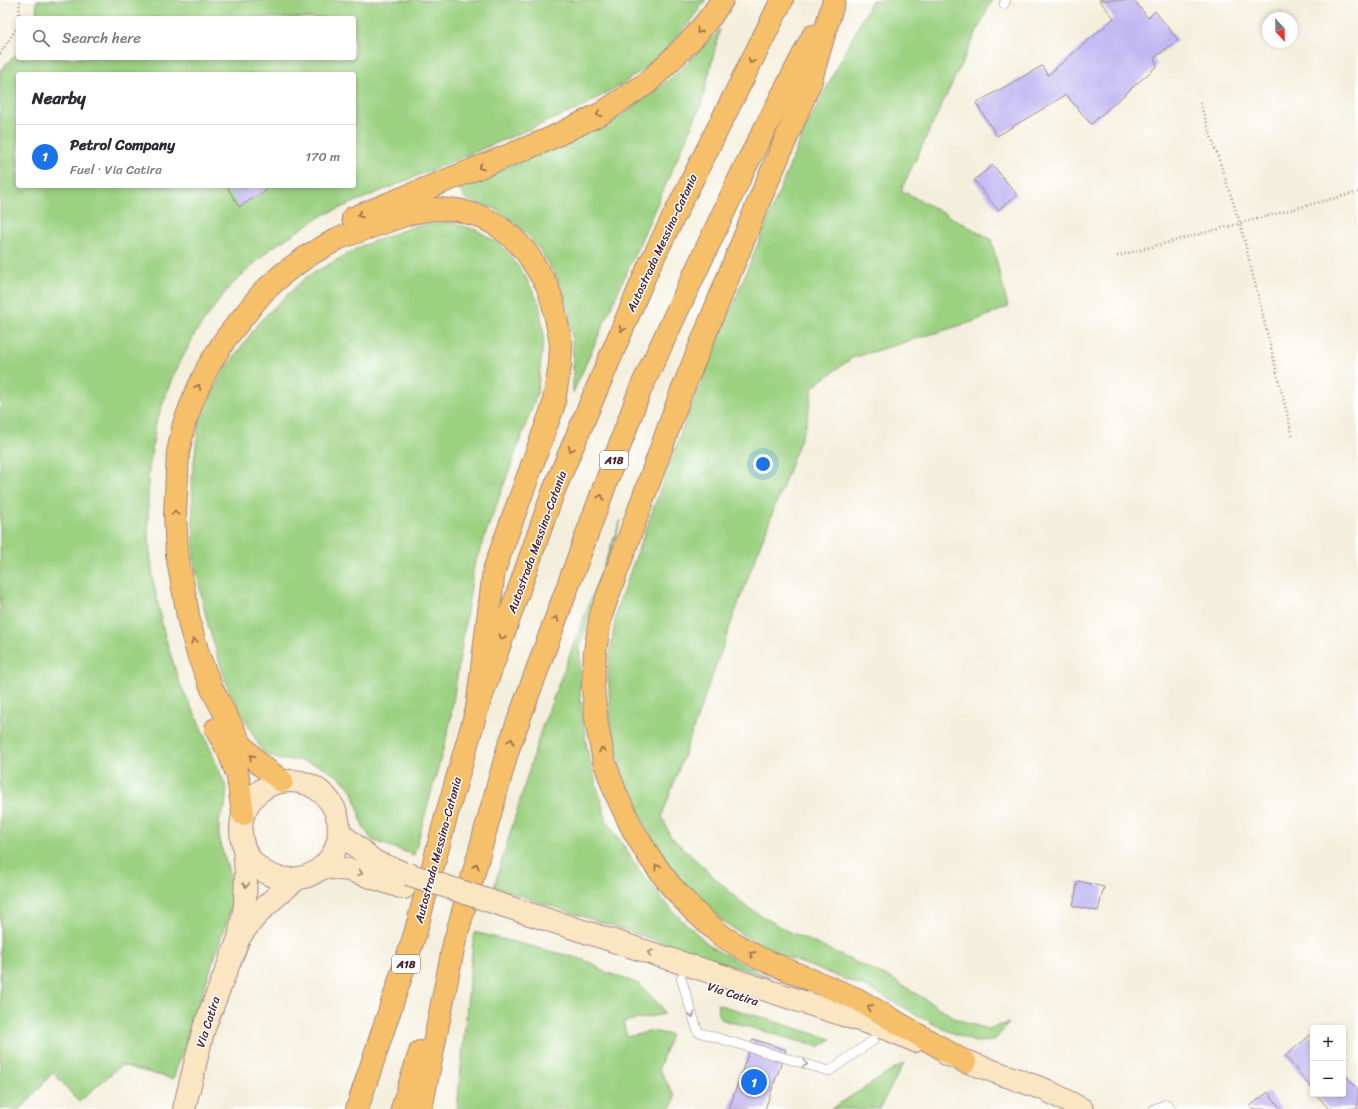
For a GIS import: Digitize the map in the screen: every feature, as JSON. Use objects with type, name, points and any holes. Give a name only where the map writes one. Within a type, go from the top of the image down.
[{"type":"highway","points":[[243,814],[238,777],[229,752],[202,701],[186,662],[176,629],[163,556],[161,514],[164,451],[170,420],[181,389],[195,360],[214,330],[253,282],[275,262],[302,243],[332,226],[547,140],[602,113],[647,83],[693,38],[722,0]]},
{"type":"highway","name":"Autostrada Messina-Catania","points":[[357,1109],[415,934],[446,816],[477,709],[554,490],[649,266],[781,0]]},
{"type":"highway","points":[[833,0],[810,83],[759,201],[680,396],[601,615],[594,650],[593,688],[597,725],[606,767],[616,794],[632,828],[650,858],[671,886],[695,912],[722,936],[759,958],[857,999],[964,1062]]},
{"type":"highway","name":"A18","points":[[421,1109],[454,944],[508,749],[640,390],[743,171],[833,0]]},
{"type":"highway","points":[[282,781],[258,764],[241,744],[212,689],[199,657],[190,626],[177,554],[175,514],[178,453],[184,424],[208,367],[226,338],[263,292],[284,273],[309,255],[339,238],[411,213],[434,209],[458,210],[479,216],[497,225],[514,239],[527,253],[547,285],[554,303],[561,343],[560,365],[553,407],[494,570],[477,709]]},
{"type":"highway","points":[[370,1109],[404,1004],[443,864],[446,816]]},
{"type":"highway","points":[[402,1109],[454,944]]},
{"type":"main road","points":[[239,938],[245,905],[246,874],[240,830],[243,814],[249,802],[258,792],[269,785],[282,781],[293,780],[314,786],[323,793],[336,811],[340,832],[334,852],[322,867],[310,875],[297,879],[274,877],[255,865],[243,846]]},
{"type":"main road","points":[[340,832],[375,862],[406,881]]},
{"type":"main road","points":[[322,867],[350,870],[406,881],[506,914],[887,1029],[964,1062],[1046,1090],[1082,1109]]},
{"type":"main road","points":[[239,938],[248,924],[272,899],[297,879]]},
{"type":"main road","name":"Via Catira","points":[[506,914],[681,978],[874,1040],[964,1062]]},
{"type":"main road","name":"Via Catira","points":[[184,1109],[204,1028],[239,938]]},
{"type":"lane","points":[[681,978],[698,1032],[829,1072],[874,1040]]},
{"type":"lane","points":[[1154,1109],[1167,1104],[1171,1109]]},
{"type":"path","points":[[19,16],[20,0]]},
{"type":"path","points":[[0,54],[16,29]]},
{"type":"path","points":[[1200,103],[1240,223],[1293,438]]},
{"type":"path","points":[[1117,256],[1358,192]]},
{"type":"green space","points":[[37,0],[706,0],[660,57],[624,83],[578,109],[321,216],[270,249],[229,287],[196,332],[172,378],[156,423],[148,476],[148,530],[153,580],[164,633],[179,682],[197,718],[227,789],[225,808],[219,819],[219,840],[231,879],[232,903],[173,1079],[121,1065],[79,1102],[53,1072],[21,1109],[0,1109],[0,70],[16,55],[16,60],[356,60],[356,16],[36,16]]},
{"type":"green space","points":[[872,0],[992,0],[901,190],[991,239],[1008,307],[972,322],[852,358],[813,387],[806,425],[738,604],[662,816],[670,836],[745,906],[784,929],[894,980],[957,1019],[987,1029],[1009,1023],[994,1041],[975,1042],[941,1028],[868,988],[778,954],[743,935],[710,912],[677,877],[653,840],[627,787],[611,735],[608,666],[617,608],[682,430],[803,133]]},
{"type":"green space","points":[[720,29],[701,105],[573,393],[573,352],[570,321],[564,295],[558,280],[542,252],[521,228],[495,209],[466,200],[459,188],[621,116],[676,74]]},
{"type":"green space","points":[[447,222],[477,230],[502,246],[524,274],[539,303],[544,335],[537,394],[474,566],[449,728],[414,855],[372,840],[363,827],[353,791],[339,777],[319,765],[298,760],[280,760],[263,753],[228,688],[207,622],[194,561],[192,477],[199,423],[220,377],[259,322],[305,278],[361,246],[415,226]]},
{"type":"green space","points":[[621,520],[580,647],[580,692],[587,750],[606,819],[638,868],[675,914],[714,949],[772,979],[494,887],[541,730]]},
{"type":"green space","points":[[474,932],[581,959],[596,965],[600,970],[639,984],[661,1006],[664,1014],[623,1022],[627,1037],[652,1031],[671,1035],[659,1068],[675,1097],[671,1109],[457,1109]]},
{"type":"green space","points":[[717,1004],[831,1039],[819,1047],[720,1019]]},
{"type":"green space","points":[[904,1063],[879,1109],[831,1109]]},
{"type":"building","points":[[1099,0],[1134,0],[1148,18],[1155,11],[1178,40],[1154,58],[1157,66],[1091,124],[1066,95],[997,136],[976,103],[1042,66],[1048,75],[1114,18]]},
{"type":"building","points":[[993,165],[1017,195],[998,210],[974,180]]},
{"type":"building","points":[[228,188],[266,188],[267,190],[239,207]]},
{"type":"building","points":[[1078,881],[1104,887],[1098,911],[1073,906]]},
{"type":"building","points":[[1310,1036],[1310,1086],[1285,1056]]},
{"type":"building","points":[[753,1039],[786,1050],[765,1109],[729,1109]]},
{"type":"building","points":[[1346,1076],[1358,1090],[1358,1108],[1329,1109],[1319,1097],[1346,1097]]},
{"type":"building","points":[[1268,1092],[1281,1109],[1252,1109],[1250,1106]]},
{"type":"place","name":"Petrol Company","points":[[754,1082]]}]
